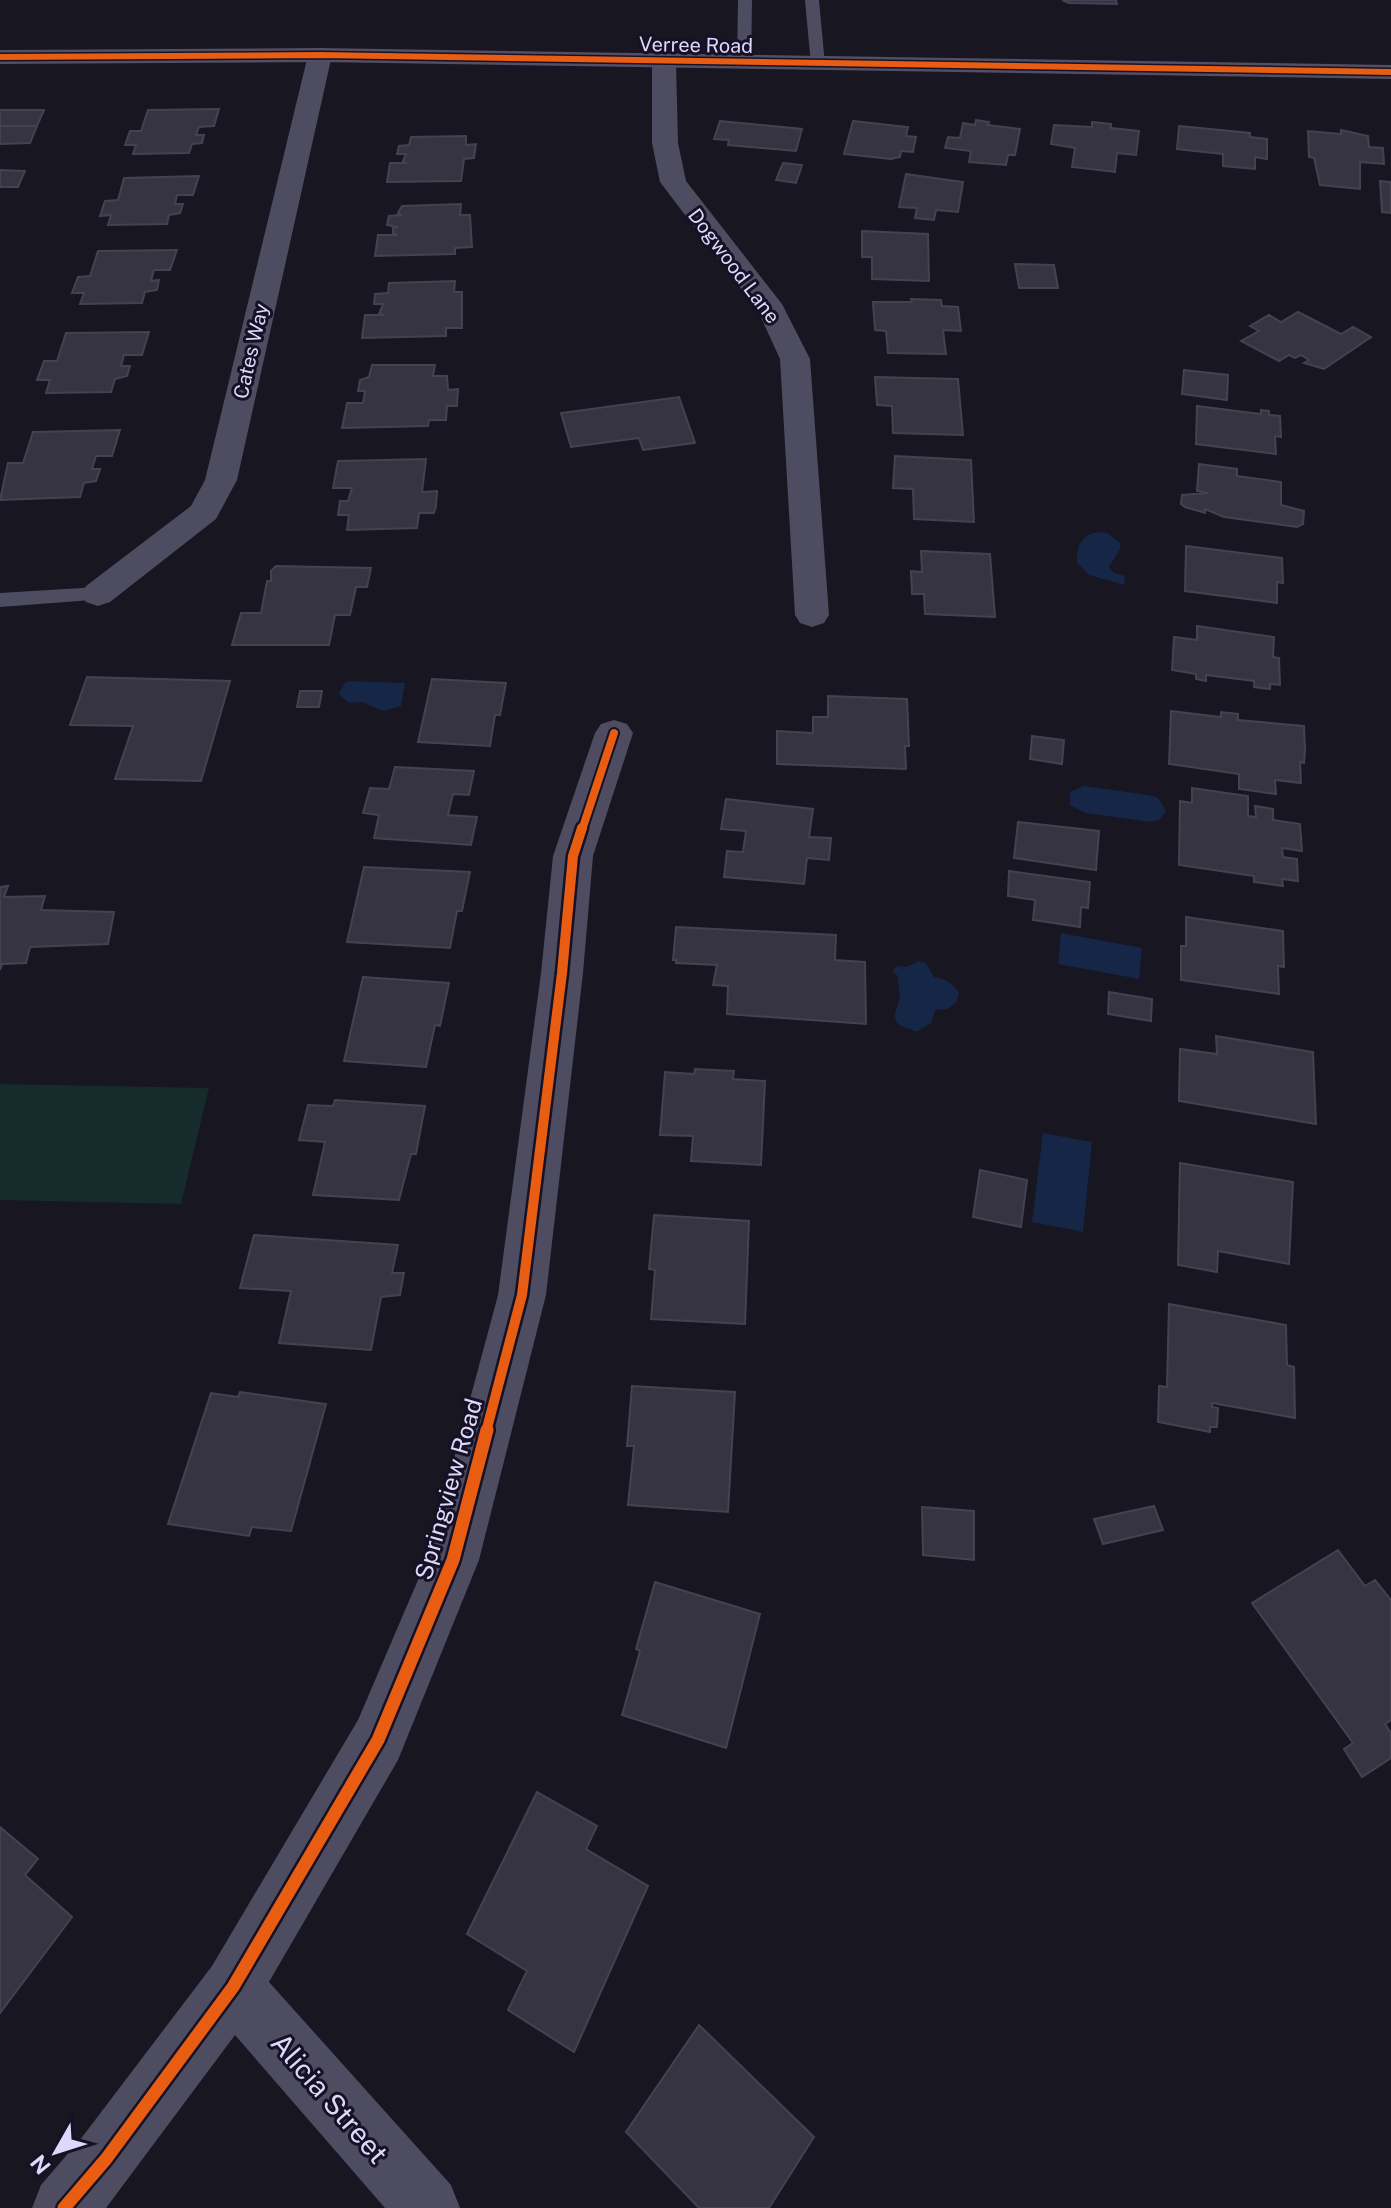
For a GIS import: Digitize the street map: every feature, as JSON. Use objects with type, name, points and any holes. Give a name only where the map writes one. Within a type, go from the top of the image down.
[{"type":"main road","name":"Verree Road","points":[[0,57],[320,55],[1391,72]]},
{"type":"street","name":"Cates Way","points":[[98,594],[204,512],[221,480],[320,55]]},
{"type":"street","name":"Dogwood Lane","points":[[664,62],[665,143],[673,182],[772,310],[795,359],[812,615]]},
{"type":"street","name":"Springview Road","points":[[64,2208],[106,2159],[233,1987],[378,1740],[453,1560],[522,1295],[562,973],[573,856],[614,733]]},
{"type":"street","name":"Alicia Street","points":[[233,1987],[428,2208]]},
{"type":"lane","points":[[744,64],[745,0]]},
{"type":"lane","points":[[812,0],[818,65]]},
{"type":"lane","points":[[0,600],[98,594]]},
{"type":"green space","points":[[0,1084],[209,1088],[181,1204],[0,1200]]},
{"type":"water","points":[[1101,532],[1120,543],[1120,549],[1109,567],[1114,573],[1125,576],[1124,585],[1089,575],[1077,563],[1082,541],[1089,535]]},
{"type":"water","points":[[348,681],[405,683],[401,706],[383,711],[362,702],[349,703],[339,694]]},
{"type":"water","points":[[1084,786],[1149,795],[1158,798],[1166,811],[1159,820],[1151,822],[1086,813],[1070,805],[1070,792]]},
{"type":"water","points":[[1061,933],[1142,948],[1139,979],[1058,964]]},
{"type":"water","points":[[919,961],[926,963],[934,977],[948,982],[959,993],[956,1003],[947,1009],[935,1010],[931,1023],[917,1032],[899,1025],[894,1017],[900,997],[897,975],[892,972],[897,966],[906,967]]},
{"type":"water","points":[[1043,1133],[1092,1142],[1083,1232],[1032,1222]]},
{"type":"building","points":[[1062,0],[1116,0],[1117,4],[1069,3]]},
{"type":"building","points":[[219,109],[214,126],[199,127],[196,135],[204,135],[202,143],[192,144],[189,153],[133,154],[136,145],[125,145],[130,131],[141,131],[148,110]]},
{"type":"building","points":[[0,110],[44,110],[37,126],[0,126]]},
{"type":"building","points":[[976,120],[989,122],[988,125],[1020,129],[1015,155],[1008,155],[1006,165],[969,162],[971,151],[945,148],[948,137],[960,138],[963,123],[975,125]]},
{"type":"building","points":[[720,121],[802,129],[796,151],[728,145],[729,140],[714,139]]},
{"type":"building","points":[[853,121],[908,127],[906,136],[916,137],[913,152],[901,151],[900,157],[891,159],[844,154]]},
{"type":"building","points":[[1092,122],[1139,131],[1136,155],[1117,153],[1115,172],[1072,167],[1075,148],[1051,144],[1054,125],[1092,127]]},
{"type":"building","points":[[0,126],[37,126],[30,143],[0,144]]},
{"type":"building","points":[[1179,126],[1250,133],[1250,137],[1267,139],[1267,159],[1255,157],[1255,169],[1223,166],[1223,154],[1177,149]]},
{"type":"building","points":[[1341,130],[1368,136],[1369,147],[1383,148],[1384,164],[1360,162],[1360,189],[1320,185],[1314,158],[1309,157],[1308,131],[1341,134]]},
{"type":"building","points":[[466,136],[466,145],[476,144],[474,158],[464,159],[461,181],[387,182],[390,163],[406,163],[403,161],[406,154],[397,154],[399,146],[409,145],[411,137]]},
{"type":"building","points":[[783,163],[802,165],[796,183],[776,180]]},
{"type":"building","points":[[0,170],[25,171],[18,187],[0,187]]},
{"type":"building","points":[[906,174],[963,182],[958,212],[936,210],[934,220],[915,218],[917,208],[899,207]]},
{"type":"building","points":[[199,176],[193,195],[177,195],[175,204],[183,204],[180,213],[169,215],[167,224],[108,225],[111,215],[100,216],[105,201],[118,200],[124,178]]},
{"type":"building","points":[[1380,181],[1391,182],[1391,213],[1382,212]]},
{"type":"building","points":[[461,204],[460,215],[470,215],[472,247],[455,248],[455,254],[375,256],[378,235],[397,235],[393,233],[393,228],[398,227],[387,225],[389,216],[401,215],[398,213],[402,206]]},
{"type":"building","points":[[862,231],[928,234],[929,281],[872,279],[872,257],[862,257]]},
{"type":"building","points":[[177,250],[170,270],[154,270],[151,281],[159,280],[157,290],[145,292],[142,303],[80,304],[84,293],[72,293],[78,277],[90,276],[98,251]]},
{"type":"building","points":[[1015,264],[1054,265],[1058,288],[1019,288]]},
{"type":"building","points":[[455,281],[454,292],[462,292],[462,328],[446,328],[446,336],[362,338],[365,315],[384,315],[379,314],[383,304],[374,304],[375,294],[388,293],[389,283]]},
{"type":"building","points":[[911,299],[941,300],[942,306],[958,307],[961,331],[943,330],[946,354],[888,353],[886,331],[875,330],[873,302],[912,302]]},
{"type":"building","points":[[1298,312],[1341,334],[1353,327],[1371,337],[1324,369],[1304,363],[1309,360],[1301,355],[1295,358],[1289,355],[1279,361],[1241,341],[1259,331],[1250,326],[1269,315],[1281,322]]},
{"type":"building","points":[[149,332],[142,355],[124,355],[121,366],[130,366],[127,376],[115,379],[111,392],[46,393],[50,380],[37,380],[44,361],[57,361],[66,333]]},
{"type":"building","points":[[372,365],[435,365],[433,376],[447,376],[448,390],[458,389],[457,406],[447,406],[446,420],[429,420],[428,426],[342,428],[347,403],[363,403],[365,391],[358,391],[360,380],[369,377]]},
{"type":"building","points":[[1184,370],[1228,375],[1227,400],[1182,394]]},
{"type":"building","points":[[875,377],[958,379],[963,435],[893,433],[892,406],[877,405]]},
{"type":"building","points":[[679,397],[695,443],[643,450],[639,438],[571,447],[561,413]]},
{"type":"building","points":[[1197,406],[1261,414],[1261,410],[1280,416],[1281,437],[1275,436],[1276,454],[1196,444]]},
{"type":"building","points":[[120,430],[112,456],[96,456],[92,469],[100,469],[96,481],[84,483],[80,497],[0,500],[8,463],[23,463],[33,432]]},
{"type":"building","points":[[895,456],[971,460],[974,522],[914,519],[913,489],[893,488]]},
{"type":"building","points":[[426,459],[422,492],[437,491],[434,513],[419,513],[417,528],[347,530],[349,515],[338,515],[340,501],[348,501],[352,488],[333,488],[338,461]]},
{"type":"building","points":[[1199,464],[1237,469],[1237,476],[1281,482],[1281,505],[1304,511],[1303,524],[1297,527],[1224,517],[1205,509],[1205,513],[1185,507],[1181,504],[1182,495],[1208,493],[1197,491]]},
{"type":"building","points":[[1186,546],[1282,558],[1283,583],[1277,582],[1277,603],[1185,591]]},
{"type":"building","points":[[921,551],[990,554],[995,617],[925,614],[924,594],[912,594],[911,571],[922,572]]},
{"type":"building","points":[[276,566],[371,568],[367,587],[356,587],[350,615],[335,615],[329,645],[232,645],[241,613],[261,613],[267,581],[271,581],[271,571]]},
{"type":"building","points":[[1197,626],[1274,637],[1273,657],[1279,658],[1280,685],[1270,684],[1270,689],[1254,687],[1254,681],[1206,675],[1206,681],[1196,679],[1196,674],[1172,670],[1174,637],[1197,640]]},
{"type":"building","points":[[87,677],[230,681],[201,781],[115,779],[133,726],[70,725]]},
{"type":"building","points":[[432,679],[506,683],[500,715],[495,715],[490,746],[418,742]]},
{"type":"building","points":[[300,691],[322,691],[319,707],[297,707]]},
{"type":"building","points":[[828,696],[907,699],[909,746],[905,746],[906,769],[777,764],[777,731],[813,733],[813,717],[828,717]]},
{"type":"building","points":[[1171,711],[1221,717],[1221,712],[1238,714],[1238,720],[1304,726],[1301,783],[1275,780],[1276,794],[1239,789],[1239,774],[1169,764]]},
{"type":"building","points":[[1032,736],[1064,740],[1062,764],[1030,759]]},
{"type":"building","points":[[395,767],[474,771],[469,795],[453,794],[448,815],[477,817],[471,845],[374,838],[379,815],[363,813],[370,788],[389,789]]},
{"type":"building","points":[[1192,788],[1248,796],[1248,816],[1256,817],[1255,806],[1273,809],[1273,820],[1300,824],[1302,851],[1282,848],[1283,857],[1297,859],[1298,881],[1282,879],[1283,886],[1254,882],[1254,876],[1179,865],[1180,801],[1192,803]]},
{"type":"building","points":[[726,799],[813,809],[809,837],[831,838],[829,860],[807,858],[804,884],[724,877],[727,851],[743,852],[746,831],[721,829]]},
{"type":"building","points":[[1018,822],[1099,831],[1096,870],[1014,858]]},
{"type":"building","points":[[364,867],[470,872],[462,911],[457,911],[450,948],[347,942]]},
{"type":"building","points":[[1009,871],[1090,882],[1088,908],[1081,907],[1080,927],[1033,920],[1035,900],[1008,896]]},
{"type":"building","points":[[8,886],[4,897],[45,896],[41,910],[114,912],[108,944],[30,947],[26,963],[2,964],[0,970],[0,887]]},
{"type":"building","points":[[1186,917],[1283,931],[1284,967],[1278,966],[1279,994],[1181,980],[1181,946],[1186,946]]},
{"type":"building","points":[[676,927],[836,935],[835,960],[865,962],[866,1024],[727,1014],[728,986],[713,985],[717,965],[676,963],[673,960]]},
{"type":"building","points":[[363,977],[449,983],[440,1026],[435,1025],[426,1067],[344,1061]]},
{"type":"building","points":[[1109,992],[1152,999],[1151,1021],[1108,1014]]},
{"type":"building","points":[[1216,1036],[1313,1052],[1316,1124],[1179,1101],[1180,1049],[1217,1054]]},
{"type":"building","points":[[695,1069],[734,1071],[733,1079],[765,1081],[761,1165],[691,1161],[693,1136],[660,1135],[665,1072],[694,1074]]},
{"type":"building","points":[[335,1100],[425,1106],[416,1154],[411,1154],[399,1200],[313,1195],[325,1142],[299,1140],[308,1105],[333,1106]]},
{"type":"building","points":[[1180,1163],[1293,1182],[1289,1264],[1218,1251],[1217,1272],[1178,1265]]},
{"type":"building","points":[[980,1170],[1027,1180],[1021,1227],[973,1217]]},
{"type":"building","points":[[654,1215],[749,1221],[745,1324],[651,1319],[655,1270],[649,1269]]},
{"type":"building","points":[[254,1235],[398,1245],[392,1273],[404,1273],[400,1295],[381,1297],[371,1350],[279,1343],[291,1291],[240,1288]]},
{"type":"building","points":[[1169,1304],[1286,1325],[1287,1365],[1294,1367],[1295,1418],[1212,1403],[1212,1407],[1218,1408],[1217,1427],[1210,1427],[1210,1432],[1158,1422],[1159,1386],[1167,1387]]},
{"type":"building","points":[[632,1386],[735,1392],[728,1512],[628,1505],[634,1446],[627,1446]]},
{"type":"building","points":[[240,1392],[326,1404],[291,1531],[252,1527],[249,1536],[168,1524],[211,1393],[238,1397]]},
{"type":"building","points":[[1154,1506],[1163,1530],[1103,1544],[1094,1519]]},
{"type":"building","points":[[922,1507],[974,1511],[974,1560],[923,1555]]},
{"type":"building","points":[[1338,1550],[1365,1586],[1375,1580],[1391,1600],[1391,1720],[1385,1724],[1391,1733],[1391,1758],[1362,1777],[1344,1749],[1353,1743],[1252,1603]]},
{"type":"building","points":[[655,1582],[760,1614],[726,1748],[622,1715]]},
{"type":"building","points":[[537,1792],[597,1826],[586,1849],[648,1886],[574,2052],[508,2010],[527,1971],[467,1934]]},
{"type":"building","points":[[0,1827],[38,1859],[25,1875],[72,1917],[0,2013]]},
{"type":"building","points":[[699,2025],[814,2137],[769,2208],[699,2208],[626,2132]]},
{"type":"cycle path","points":[[0,57],[320,55],[1391,72]]},
{"type":"cycle path","points":[[64,2208],[106,2159],[233,1987],[378,1740],[453,1560],[522,1295],[562,973],[573,856],[614,733]]}]
